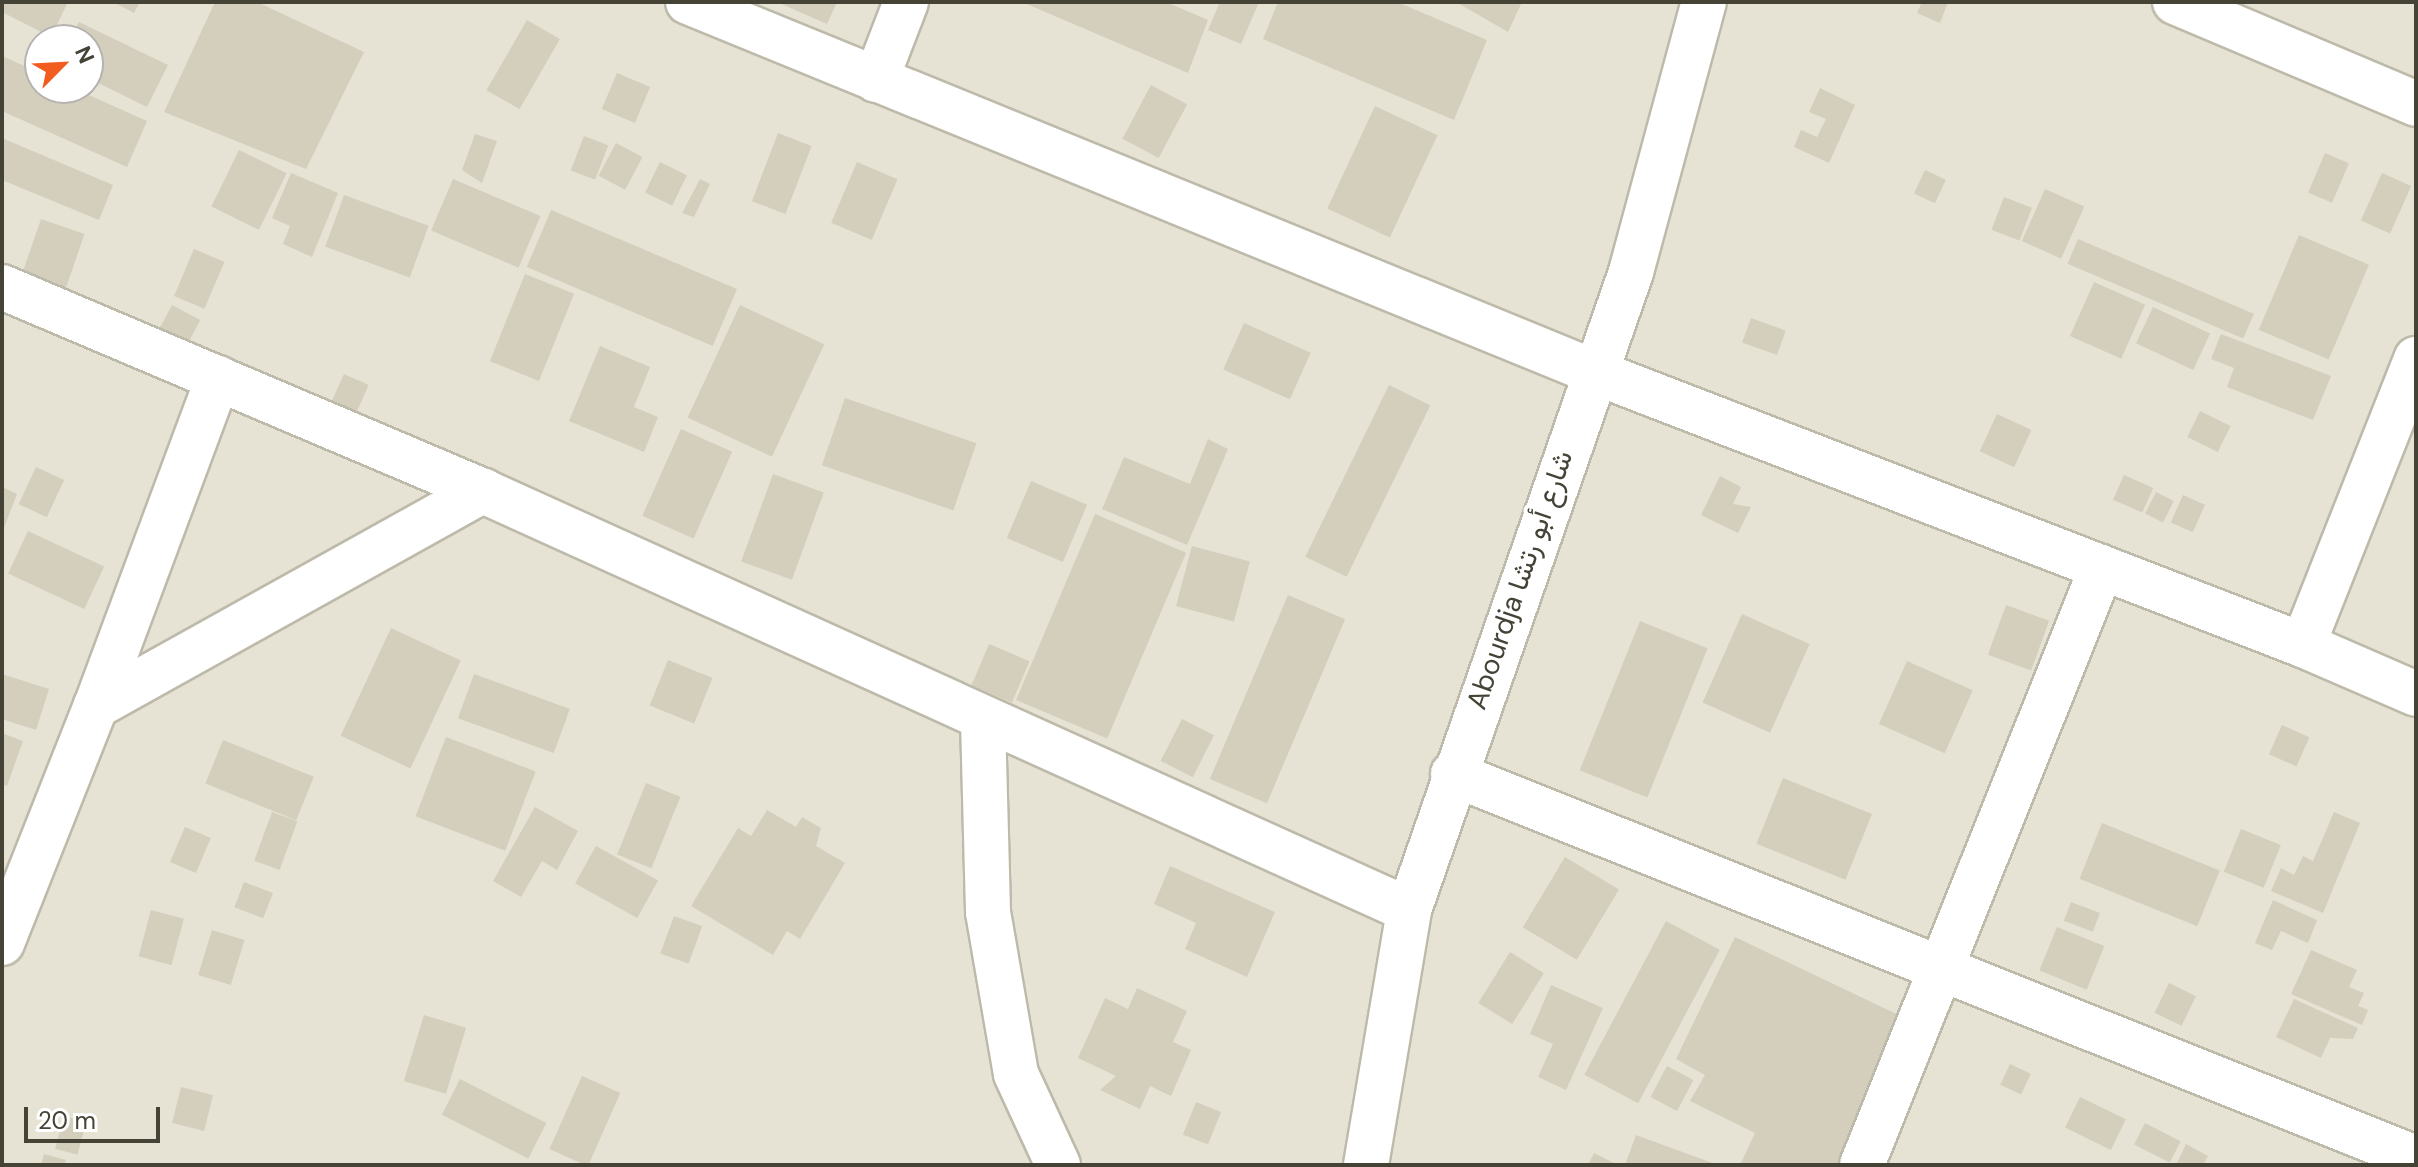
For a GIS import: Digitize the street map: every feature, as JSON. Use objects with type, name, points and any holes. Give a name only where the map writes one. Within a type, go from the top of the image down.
[{"type":"street","points":[[688,2],[1592,371],[2303,645],[2416,694]]},
{"type":"street","points":[[876,80],[906,2]]},
{"type":"street","name":"Abourdja شارع أبو رتشا","points":[[1366,1165],[1409,910],[1668,148],[1704,2]]},
{"type":"street","points":[[2175,2],[2416,104]]},
{"type":"street","points":[[2,287],[483,491],[983,720],[1409,910]]},
{"type":"street","points":[[2303,645],[2416,359]]},
{"type":"street","points":[[2,943],[96,706],[218,378]]},
{"type":"street","points":[[96,706],[483,491]]},
{"type":"street","points":[[1862,1165],[1943,971],[2102,567]]},
{"type":"street","points":[[983,720],[988,912],[1016,1074],[1058,1165]]},
{"type":"street","points":[[1453,774],[2416,1158]]},
{"type":"shaded area","points":[[2,2],[2416,2],[2416,1165],[2,1165]]},
{"type":"building","points":[[2,2],[68,2],[57,24],[26,24],[2,12]]},
{"type":"building","points":[[113,2],[140,2],[134,13]]},
{"type":"building","points":[[215,2],[257,2],[364,52],[306,169],[164,112]]},
{"type":"building","points":[[777,2],[837,2],[827,24]]},
{"type":"building","points":[[1022,2],[1166,2],[1208,20],[1188,73]]},
{"type":"building","points":[[1220,2],[1259,2],[1241,44],[1208,30]]},
{"type":"building","points":[[1278,2],[1397,2],[1487,40],[1454,120],[1263,39]]},
{"type":"building","points":[[1456,2],[1522,2],[1508,32]]},
{"type":"building","points":[[1922,2],[1948,2],[1940,23],[1917,13]]},
{"type":"building","points":[[527,20],[560,39],[519,109],[486,90]]},
{"type":"building","points":[[104,34],[168,65],[147,107],[104,86]]},
{"type":"building","points":[[2,56],[24,66],[24,104],[104,102],[147,121],[127,167],[2,111]]},
{"type":"building","points":[[617,73],[650,87],[635,123],[602,109]]},
{"type":"building","points":[[1151,85],[1187,104],[1159,158],[1122,139]]},
{"type":"building","points":[[1820,88],[1855,105],[1829,163],[1794,147],[1801,130],[1817,137],[1826,119],[1809,112]]},
{"type":"building","points":[[1375,106],[1438,135],[1390,238],[1327,208]]},
{"type":"building","points":[[778,133],[812,146],[785,214],[752,201]]},
{"type":"building","points":[[475,134],[497,141],[482,183],[462,170]]},
{"type":"building","points":[[584,136],[608,145],[595,180],[571,171]]},
{"type":"building","points":[[2,138],[113,185],[99,220],[2,180]]},
{"type":"building","points":[[616,143],[642,157],[625,190],[599,176]]},
{"type":"building","points":[[239,150],[287,173],[259,230],[211,207]]},
{"type":"building","points":[[2325,153],[2349,163],[2332,203],[2308,193]]},
{"type":"building","points":[[660,162],[687,175],[672,206],[645,193]]},
{"type":"building","points":[[857,162],[898,179],[872,240],[831,223]]},
{"type":"building","points":[[1925,170],[1946,180],[1935,203],[1914,194]]},
{"type":"building","points":[[291,173],[338,193],[312,257],[283,244],[290,226],[272,218]]},
{"type":"building","points":[[2382,173],[2411,186],[2390,234],[2361,221]]},
{"type":"building","points":[[453,179],[540,216],[519,268],[431,231]]},
{"type":"building","points":[[700,179],[710,184],[694,217],[682,213]]},
{"type":"building","points":[[2045,189],[2084,206],[2061,259],[2022,241]]},
{"type":"building","points":[[344,195],[429,226],[410,277],[325,247]]},
{"type":"building","points":[[2004,197],[2032,208],[2019,240],[1991,230]]},
{"type":"building","points":[[551,210],[737,289],[713,346],[527,267]]},
{"type":"building","points":[[41,219],[84,234],[63,295],[20,280]]},
{"type":"building","points":[[2299,235],[2369,265],[2329,360],[2259,330]]},
{"type":"building","points":[[2078,239],[2254,314],[2243,338],[2067,264]]},
{"type":"building","points":[[194,249],[224,262],[204,309],[174,296]]},
{"type":"building","points":[[525,274],[574,294],[539,381],[490,361]]},
{"type":"building","points":[[2094,282],[2145,305],[2121,359],[2070,336]]},
{"type":"building","points":[[172,305],[200,320],[183,353],[155,338]]},
{"type":"building","points":[[740,305],[824,344],[772,457],[688,417]]},
{"type":"building","points":[[2153,307],[2210,334],[2193,370],[2136,343]]},
{"type":"building","points":[[1751,318],[1786,331],[1777,355],[1742,342]]},
{"type":"building","points":[[1244,323],[1311,353],[1290,399],[1223,370]]},
{"type":"building","points":[[2221,334],[2331,376],[2313,420],[2227,387],[2234,368],[2211,359]]},
{"type":"building","points":[[600,346],[650,367],[634,407],[658,417],[644,452],[569,421]]},
{"type":"building","points":[[344,374],[369,385],[353,420],[329,409]]},
{"type":"building","points":[[1389,385],[1430,405],[1347,577],[1305,557]]},
{"type":"building","points":[[845,398],[976,443],[953,510],[822,465]]},
{"type":"building","points":[[2200,411],[2231,426],[2218,452],[2187,437]]},
{"type":"building","points":[[1997,414],[2031,430],[2014,467],[1980,451]]},
{"type":"building","points":[[681,429],[732,452],[694,539],[642,516]]},
{"type":"building","points":[[1208,439],[1228,449],[1187,545],[1102,509],[1124,457],[1190,484]]},
{"type":"building","points":[[36,467],[64,480],[47,517],[19,504]]},
{"type":"building","points":[[773,474],[824,492],[792,580],[741,561]]},
{"type":"building","points":[[2124,475],[2153,488],[2142,513],[2113,500]]},
{"type":"building","points":[[1720,476],[1741,487],[1733,504],[1751,507],[1738,533],[1701,515]]},
{"type":"building","points":[[1031,481],[1087,505],[1063,562],[1007,538]]},
{"type":"building","points":[[2,487],[17,494],[2,533]]},
{"type":"building","points":[[2156,492],[2174,501],[2163,522],[2145,513]]},
{"type":"building","points":[[2183,495],[2205,505],[2193,532],[2171,522]]},
{"type":"building","points":[[1095,514],[1186,553],[1107,739],[1016,700]]},
{"type":"building","points":[[28,531],[104,566],[84,609],[8,574]]},
{"type":"building","points":[[1192,546],[1250,562],[1234,621],[1176,606]]},
{"type":"building","points":[[1288,595],[1345,619],[1267,803],[1210,779]]},
{"type":"building","points":[[2006,605],[2049,621],[2031,671],[1988,655]]},
{"type":"building","points":[[1742,614],[1810,644],[1770,733],[1703,703]]},
{"type":"building","points":[[1640,621],[1708,648],[1647,798],[1580,770]]},
{"type":"building","points":[[391,628],[461,661],[410,768],[341,736]]},
{"type":"building","points":[[989,644],[1030,661],[1012,703],[971,685]]},
{"type":"building","points":[[668,660],[713,678],[694,723],[650,705]]},
{"type":"building","points":[[1907,661],[1973,690],[1945,753],[1879,724]]},
{"type":"building","points":[[2,674],[49,689],[36,730],[2,719]]},
{"type":"building","points":[[474,674],[570,709],[554,753],[458,718]]},
{"type":"building","points":[[1182,719],[1214,735],[1193,777],[1161,761]]},
{"type":"building","points":[[2282,725],[2309,737],[2296,766],[2269,754]]},
{"type":"building","points":[[2,733],[23,741],[7,786],[2,784]]},
{"type":"building","points":[[446,737],[536,771],[505,851],[416,816]]},
{"type":"building","points":[[223,740],[314,777],[296,820],[205,784]]},
{"type":"building","points":[[1783,778],[1872,814],[1845,880],[1756,844]]},
{"type":"building","points":[[646,783],[680,797],[651,868],[617,854]]},
{"type":"building","points":[[535,807],[578,831],[557,870],[542,861],[521,897],[493,881]]},
{"type":"building","points":[[767,810],[796,827],[802,817],[821,828],[816,846],[845,863],[800,939],[787,931],[773,955],[691,906],[738,828],[751,836]]},
{"type":"building","points":[[272,812],[297,821],[280,870],[254,861]]},
{"type":"building","points":[[2334,812],[2360,823],[2323,913],[2271,891],[2281,868],[2294,875],[2303,856],[2313,861]]},
{"type":"building","points":[[2102,823],[2220,871],[2197,926],[2080,879]]},
{"type":"building","points":[[185,827],[211,838],[196,873],[170,862]]},
{"type":"building","points":[[2241,829],[2281,845],[2264,888],[2224,872]]},
{"type":"building","points":[[596,846],[658,880],[637,918],[575,884]]},
{"type":"building","points":[[1565,857],[1619,889],[1577,960],[1523,927]]},
{"type":"building","points":[[1170,866],[1275,912],[1247,977],[1185,949],[1196,923],[1154,904]]},
{"type":"building","points":[[244,882],[273,893],[263,918],[234,907]]},
{"type":"building","points":[[2273,900],[2317,920],[2308,943],[2281,931],[2272,950],[2255,943]]},
{"type":"building","points":[[2071,902],[2100,913],[2093,932],[2064,921]]},
{"type":"building","points":[[151,910],[184,919],[171,965],[139,956]]},
{"type":"building","points":[[674,916],[702,926],[689,964],[660,954]]},
{"type":"building","points":[[1666,921],[1720,950],[1638,1103],[1584,1075]]},
{"type":"building","points":[[2057,927],[2104,946],[2087,990],[2039,971]]},
{"type":"building","points":[[212,930],[245,940],[231,985],[198,975]]},
{"type":"building","points":[[1735,937],[1909,1020],[1839,1165],[1740,1165],[1755,1133],[1690,1101],[1705,1075],[1676,1059]]},
{"type":"building","points":[[2311,950],[2357,970],[2349,987],[2364,993],[2358,1006],[2368,1010],[2362,1025],[2291,994]]},
{"type":"building","points":[[1510,952],[1544,973],[1512,1024],[1478,1003]]},
{"type":"building","points":[[2169,983],[2196,996],[2181,1026],[2155,1013]]},
{"type":"building","points":[[1551,985],[1603,1008],[1566,1090],[1538,1077],[1553,1044],[1530,1034]]},
{"type":"building","points":[[1137,988],[1187,1011],[1173,1042],[1191,1050],[1171,1096],[1150,1086],[1140,1109],[1100,1090],[1116,1076],[1078,1058],[1105,998],[1128,1009]]},
{"type":"building","points":[[2294,999],[2358,1028],[2353,1039],[2330,1038],[2321,1058],[2276,1037]]},
{"type":"building","points":[[424,1015],[466,1028],[446,1094],[404,1081]]},
{"type":"building","points":[[2010,1064],[2031,1074],[2021,1095],[2000,1085]]},
{"type":"building","points":[[1667,1066],[1693,1080],[1677,1111],[1651,1097]]},
{"type":"building","points":[[582,1076],[620,1093],[588,1165],[549,1149]]},
{"type":"building","points":[[460,1079],[546,1123],[528,1159],[442,1115]]},
{"type":"building","points":[[181,1087],[213,1095],[204,1131],[172,1123]]},
{"type":"building","points":[[2080,1097],[2126,1119],[2111,1150],[2065,1128]]},
{"type":"building","points":[[1196,1102],[1221,1112],[1208,1145],[1183,1134]]},
{"type":"building","points":[[64,1116],[86,1122],[77,1155],[55,1149]]},
{"type":"building","points":[[2145,1123],[2181,1141],[2170,1163],[2134,1144]]},
{"type":"building","points":[[1636,1135],[1718,1165],[1625,1165]]},
{"type":"building","points":[[2186,1144],[2208,1156],[2203,1165],[2176,1165]]},
{"type":"building","points":[[1594,1153],[1618,1165],[1588,1165]]},
{"type":"building","points":[[44,1154],[66,1160],[64,1165],[41,1165]]}]
